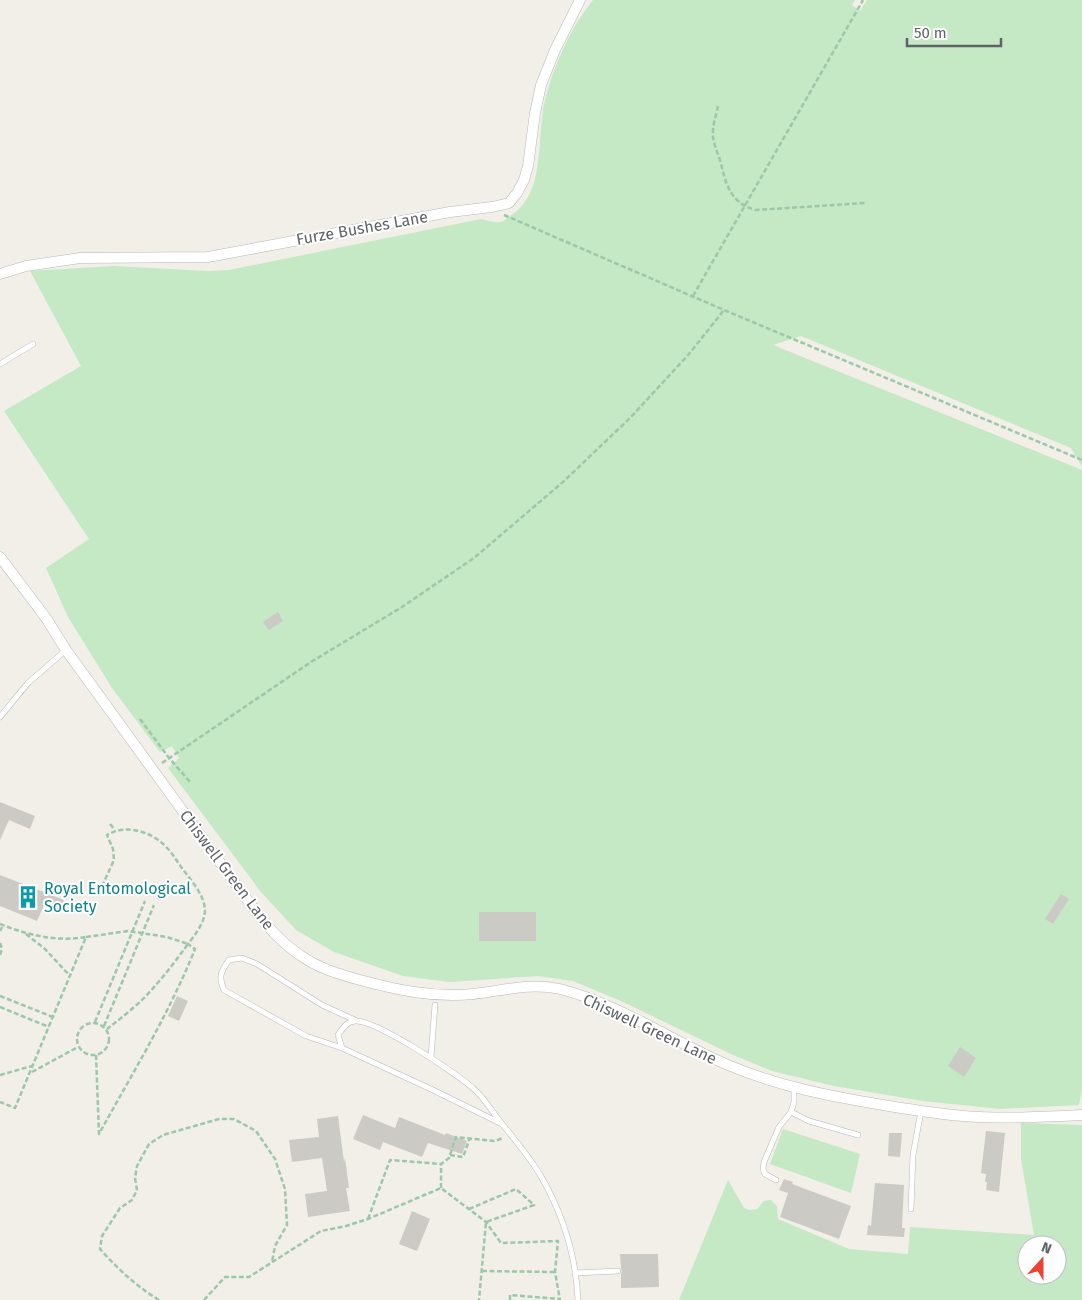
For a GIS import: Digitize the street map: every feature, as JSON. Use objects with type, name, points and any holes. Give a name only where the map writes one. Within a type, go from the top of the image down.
[{"type":"street","name":"Furze Bushes Lane","points":[[0,274],[26,266],[80,258],[208,257],[450,212],[492,208],[509,203],[524,180],[528,166],[541,85],[555,50],[580,0]]},
{"type":"street","name":"Chiswell Green Lane","points":[[0,557],[46,618],[66,650],[256,912],[277,937],[300,956],[325,970],[391,989],[436,995],[475,994],[531,986],[550,987],[585,997],[611,1008],[727,1064],[765,1079],[794,1088],[841,1098],[963,1116],[1023,1118],[1082,1115]]},
{"type":"lane","points":[[0,364],[33,344]]},
{"type":"lane","points":[[0,717],[28,683],[66,650]]},
{"type":"lane","points":[[502,1124],[342,1048],[306,1036],[224,990],[220,982],[221,974],[229,960],[242,958],[258,964],[322,1005],[356,1021],[393,1035],[431,1057],[476,1090],[525,1151],[542,1178],[567,1234],[576,1274],[578,1300]]},
{"type":"lane","points":[[431,1057],[435,1005]]},
{"type":"lane","points":[[342,1048],[338,1034],[346,1024],[356,1021]]},
{"type":"lane","points":[[776,1180],[765,1174],[763,1169],[764,1162],[779,1128],[790,1112],[794,1102],[794,1088]]},
{"type":"lane","points":[[911,1210],[913,1155],[921,1111]]},
{"type":"lane","points":[[790,1112],[809,1121],[858,1135]]},
{"type":"lane","points":[[576,1274],[618,1271]]},
{"type":"path","points":[[693,296],[863,0]]},
{"type":"path","points":[[718,106],[713,137],[726,184],[744,207],[756,210],[865,203]]},
{"type":"path","points":[[492,208],[511,219],[724,310],[1082,460]]},
{"type":"path","points":[[153,769],[311,662],[402,607],[474,558],[563,482],[631,417],[689,354],[724,310]]},
{"type":"path","points":[[140,718],[169,758],[191,783]]},
{"type":"path","points":[[110,824],[115,830]]},
{"type":"path","points":[[99,893],[114,860],[113,849],[106,835],[115,830],[131,829],[152,836],[168,849],[197,889],[205,910],[203,919],[174,965],[145,996],[107,1029]]},
{"type":"path","points":[[95,1022],[145,901]]},
{"type":"path","points":[[104,1026],[154,905]]},
{"type":"path","points":[[1,927],[68,940],[133,932],[142,933],[167,936],[188,944],[195,949],[170,1004],[99,1134],[96,1055]]},
{"type":"path","points":[[25,933],[44,949],[70,976]]},
{"type":"path","points":[[0,1102],[15,1108],[86,937]]},
{"type":"path","points":[[0,943],[2,950],[0,955]]},
{"type":"path","points":[[0,996],[53,1017]]},
{"type":"path","points":[[0,1007],[49,1028]]},
{"type":"path","points":[[95,1022],[107,1029],[110,1040],[106,1050],[96,1055],[84,1053],[78,1047],[76,1037],[79,1029],[87,1023],[95,1022]]},
{"type":"path","points":[[30,1073],[78,1047]]},
{"type":"path","points":[[0,1075],[33,1066]]},
{"type":"path","points":[[158,1300],[118,1270],[100,1249],[102,1236],[120,1208],[132,1200],[137,1190],[134,1178],[137,1166],[149,1144],[163,1135],[218,1119],[234,1119],[256,1131],[276,1159],[285,1189],[287,1225],[275,1246],[272,1262]]},
{"type":"path","points":[[368,1219],[390,1160],[442,1164],[449,1158],[456,1137],[495,1141],[511,1135]]},
{"type":"path","points":[[450,1155],[463,1157],[470,1138]]},
{"type":"path","points":[[441,1188],[442,1164]]},
{"type":"path","points":[[441,1188],[486,1222],[501,1243],[558,1241],[555,1272],[560,1300],[510,1295],[510,1300]]},
{"type":"path","points":[[204,1300],[225,1277],[249,1277],[321,1231],[368,1219],[441,1188]]},
{"type":"path","points":[[469,1209],[516,1190],[534,1205],[486,1222]]},
{"type":"path","points":[[479,1300],[486,1222]]},
{"type":"path","points":[[482,1271],[555,1272]]},
{"type":"green space","points":[[593,0],[855,0],[852,5],[860,11],[867,0],[1082,0],[1082,467],[1071,448],[801,336],[773,345],[1082,470],[1082,1090],[1079,1105],[1000,1109],[923,1101],[834,1086],[772,1071],[733,1055],[621,1001],[573,981],[538,976],[450,982],[403,976],[334,952],[296,930],[261,892],[168,768],[179,758],[172,746],[160,752],[112,688],[68,617],[46,568],[89,539],[4,411],[81,366],[30,271],[113,266],[208,271],[229,270],[481,219],[500,222],[522,206],[530,194],[538,163],[542,114],[549,87],[558,60],[570,35]]},
{"type":"green space","points":[[1021,1123],[1082,1125],[1082,1300],[679,1300],[728,1180],[744,1208],[749,1210],[757,1209],[764,1201],[771,1200],[777,1206],[778,1219],[849,1249],[908,1254],[910,1227],[1034,1235],[1021,1159]]},
{"type":"green space","points":[[783,1129],[860,1154],[851,1193],[770,1164]]},
{"type":"building","points":[[278,612],[283,621],[269,630],[263,622]]},
{"type":"building","points":[[0,802],[35,816],[30,829],[9,820],[0,840]]},
{"type":"building","name":"Royal Entomological Society","points":[[0,875],[64,900],[60,910],[44,905],[37,921],[0,906]]},
{"type":"building","points":[[1061,894],[1069,899],[1053,924],[1045,919]]},
{"type":"building","points":[[479,912],[536,912],[536,941],[479,941]]},
{"type":"building","points":[[177,996],[188,1001],[179,1021],[168,1016]]},
{"type":"building","points":[[960,1047],[976,1058],[964,1077],[948,1066]]},
{"type":"building","points":[[363,1115],[395,1128],[399,1117],[445,1135],[446,1133],[467,1141],[462,1154],[428,1143],[422,1157],[383,1142],[380,1150],[353,1139]]},
{"type":"building","points":[[338,1116],[349,1188],[346,1188],[350,1211],[308,1217],[305,1194],[327,1191],[322,1158],[292,1162],[289,1140],[319,1137],[317,1119]]},
{"type":"building","points":[[986,1131],[1005,1133],[999,1192],[986,1190],[986,1174],[981,1173]]},
{"type":"building","points":[[889,1133],[902,1133],[900,1157],[888,1156]]},
{"type":"building","points":[[784,1179],[793,1182],[792,1184],[851,1206],[839,1239],[780,1217],[788,1193],[779,1190]]},
{"type":"building","points":[[875,1183],[904,1185],[902,1228],[905,1228],[904,1237],[867,1235],[868,1225],[871,1226]]},
{"type":"building","points":[[412,1211],[430,1219],[417,1251],[399,1244]]},
{"type":"building","points":[[620,1254],[658,1254],[659,1287],[621,1288]]},
{"type":"place","name":"Royal Entomological Society","points":[[28,897]]}]
